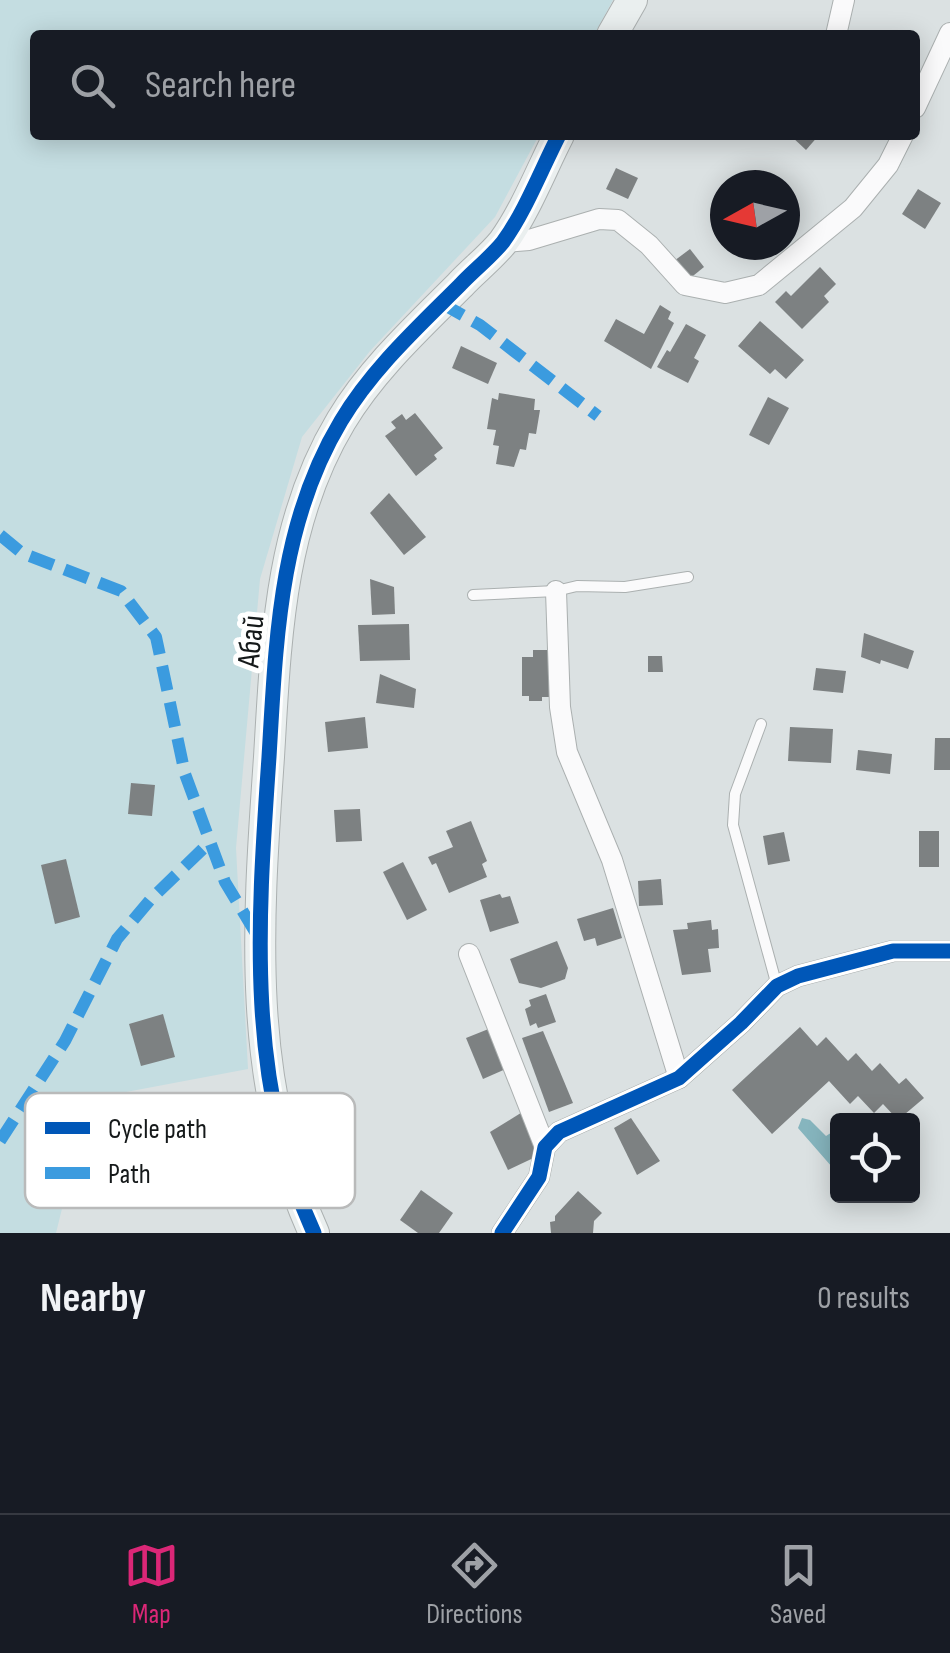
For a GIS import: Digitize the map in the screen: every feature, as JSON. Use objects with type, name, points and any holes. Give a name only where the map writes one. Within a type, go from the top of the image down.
[{"type":"street","points":[[615,30],[632,0]]},
{"type":"street","points":[[837,30],[844,0]]},
{"type":"street","points":[[920,97],[950,33]]},
{"type":"street","name":"Абай","points":[[271,1093],[258,936],[276,647],[290,541],[315,472],[341,420],[386,359],[502,242],[556,140]]},
{"type":"street","points":[[502,242],[529,240],[599,219],[618,220],[649,245],[685,285],[725,293],[759,285],[853,208],[888,166],[901,140]]},
{"type":"street","points":[[556,591],[560,707],[567,752],[612,860],[678,1078]]},
{"type":"street","points":[[502,1233],[539,1177],[545,1147],[558,1132],[678,1078],[741,1023],[776,986],[798,976],[893,951],[950,951]]},
{"type":"street","points":[[470,954],[545,1147]]},
{"type":"street","name":"Абай","points":[[305,1208],[314,1233]]},
{"type":"lane","points":[[474,594],[625,586],[688,578]]},
{"type":"lane","points":[[761,724],[735,794],[733,825],[776,986]]},
{"type":"shaded area","points":[[0,0],[613,0],[597,30],[30,30],[30,140],[536,140],[495,217],[370,351],[302,437],[260,579],[236,848],[248,1069],[121,1093],[25,1093],[25,1208],[62,1208],[56,1233],[0,1233]]},
{"type":"water","points":[[802,1118],[810,1120],[826,1136],[830,1133],[830,1165],[798,1128]]},
{"type":"building","points":[[795,140],[815,140],[806,150]]},
{"type":"building","points":[[616,168],[638,178],[628,199],[606,189]]},
{"type":"building","points":[[918,189],[941,203],[925,229],[902,214]]},
{"type":"building","points":[[690,249],[704,267],[688,280],[674,261]]},
{"type":"building","points":[[820,267],[836,284],[824,296],[829,302],[802,329],[775,302],[786,291],[791,296]]},
{"type":"building","points":[[660,305],[671,312],[668,319],[674,323],[651,369],[604,341],[616,319],[644,334]]},
{"type":"building","points":[[760,321],[804,360],[786,379],[775,369],[770,374],[738,346]]},
{"type":"building","points":[[686,324],[706,335],[694,358],[699,361],[688,383],[657,367]]},
{"type":"building","points":[[461,346],[497,363],[488,384],[452,368]]},
{"type":"building","points":[[499,393],[535,399],[534,410],[540,410],[536,434],[529,433],[526,450],[520,449],[514,467],[496,464],[496,430],[487,429],[492,398],[498,400]]},
{"type":"building","points":[[768,397],[789,408],[769,445],[749,435]]},
{"type":"building","points":[[415,413],[443,448],[434,455],[437,459],[416,476],[385,436],[396,428],[391,422],[402,414],[406,420]]},
{"type":"building","points":[[389,493],[426,537],[404,555],[370,513]]},
{"type":"building","points":[[370,579],[394,587],[395,614],[372,615]]},
{"type":"building","points":[[409,624],[410,660],[360,661],[358,625]]},
{"type":"building","points":[[864,633],[914,651],[908,669],[861,657]]},
{"type":"building","points":[[533,650],[555,650],[550,697],[542,697],[542,701],[529,701],[529,696],[522,696],[522,657],[533,657]]},
{"type":"building","points":[[648,656],[662,656],[663,672],[648,672]]},
{"type":"building","points":[[816,668],[846,671],[843,693],[813,690]]},
{"type":"building","points":[[380,674],[416,689],[414,708],[376,703]]},
{"type":"building","points":[[365,717],[368,748],[328,752],[325,722]]},
{"type":"building","points":[[790,727],[833,729],[831,763],[788,761]]},
{"type":"building","points":[[935,738],[950,738],[950,770],[934,770]]},
{"type":"building","points":[[858,750],[892,754],[890,774],[856,770]]},
{"type":"building","points":[[131,783],[155,785],[152,816],[128,814]]},
{"type":"building","points":[[360,809],[362,841],[336,842],[334,810]]},
{"type":"building","points":[[471,821],[487,861],[482,864],[487,877],[449,893],[436,863],[432,865],[428,857],[453,847],[446,831]]},
{"type":"building","points":[[919,831],[939,831],[939,867],[919,867]]},
{"type":"building","points":[[784,832],[790,861],[768,865],[763,836]]},
{"type":"building","points":[[66,859],[80,917],[55,924],[41,865]]},
{"type":"building","points":[[403,862],[427,910],[407,920],[383,872]]},
{"type":"building","points":[[661,879],[663,905],[639,906],[638,881]]},
{"type":"building","points":[[500,894],[502,898],[510,896],[519,923],[490,932],[480,900]]},
{"type":"building","points":[[613,908],[622,938],[597,946],[595,938],[584,941],[577,919]]},
{"type":"building","points":[[711,920],[712,930],[718,929],[719,948],[708,949],[711,972],[682,975],[673,930],[688,929],[687,923]]},
{"type":"building","points":[[557,941],[568,968],[565,979],[541,988],[519,983],[510,959]]},
{"type":"building","points":[[546,994],[556,1022],[538,1028],[536,1023],[530,1026],[525,1009],[531,1006],[529,1000]]},
{"type":"building","points":[[163,1014],[175,1057],[141,1066],[129,1024]]},
{"type":"building","points":[[800,1027],[817,1046],[826,1037],[848,1061],[856,1053],[872,1071],[880,1063],[899,1084],[906,1078],[924,1098],[906,1113],[891,1113],[883,1104],[874,1113],[858,1096],[850,1104],[829,1081],[772,1134],[732,1090]]},
{"type":"building","points":[[491,1028],[508,1068],[483,1079],[466,1038]]},
{"type":"building","points":[[543,1031],[573,1103],[549,1112],[522,1038]]},
{"type":"building","points":[[524,1111],[544,1153],[508,1170],[490,1132]]},
{"type":"building","points":[[631,1118],[660,1161],[637,1175],[614,1128]]},
{"type":"building","points":[[421,1190],[453,1213],[439,1233],[418,1233],[400,1220]]},
{"type":"building","points":[[578,1191],[602,1213],[594,1221],[593,1233],[551,1233],[550,1222],[555,1221],[555,1216]]},
{"type":"marked path","points":[[441,303],[480,325],[598,416]]},
{"type":"marked path","points":[[0,535],[22,553],[121,591],[156,637],[185,774],[225,882],[257,935]]},
{"type":"marked path","points":[[31,1093],[65,1041],[117,939],[151,899],[210,842]]},
{"type":"marked path","points":[[0,1141],[25,1103]]},
{"type":"cycle path","points":[[272,1093],[262,999],[262,878],[274,670],[284,584],[305,501],[320,460],[353,402],[396,349],[503,242],[557,140]]},
{"type":"cycle path","points":[[502,1233],[539,1177],[545,1147],[559,1132],[679,1078],[777,986],[798,976],[893,951],[950,951]]},
{"type":"cycle path","points":[[304,1208],[314,1233]]}]
